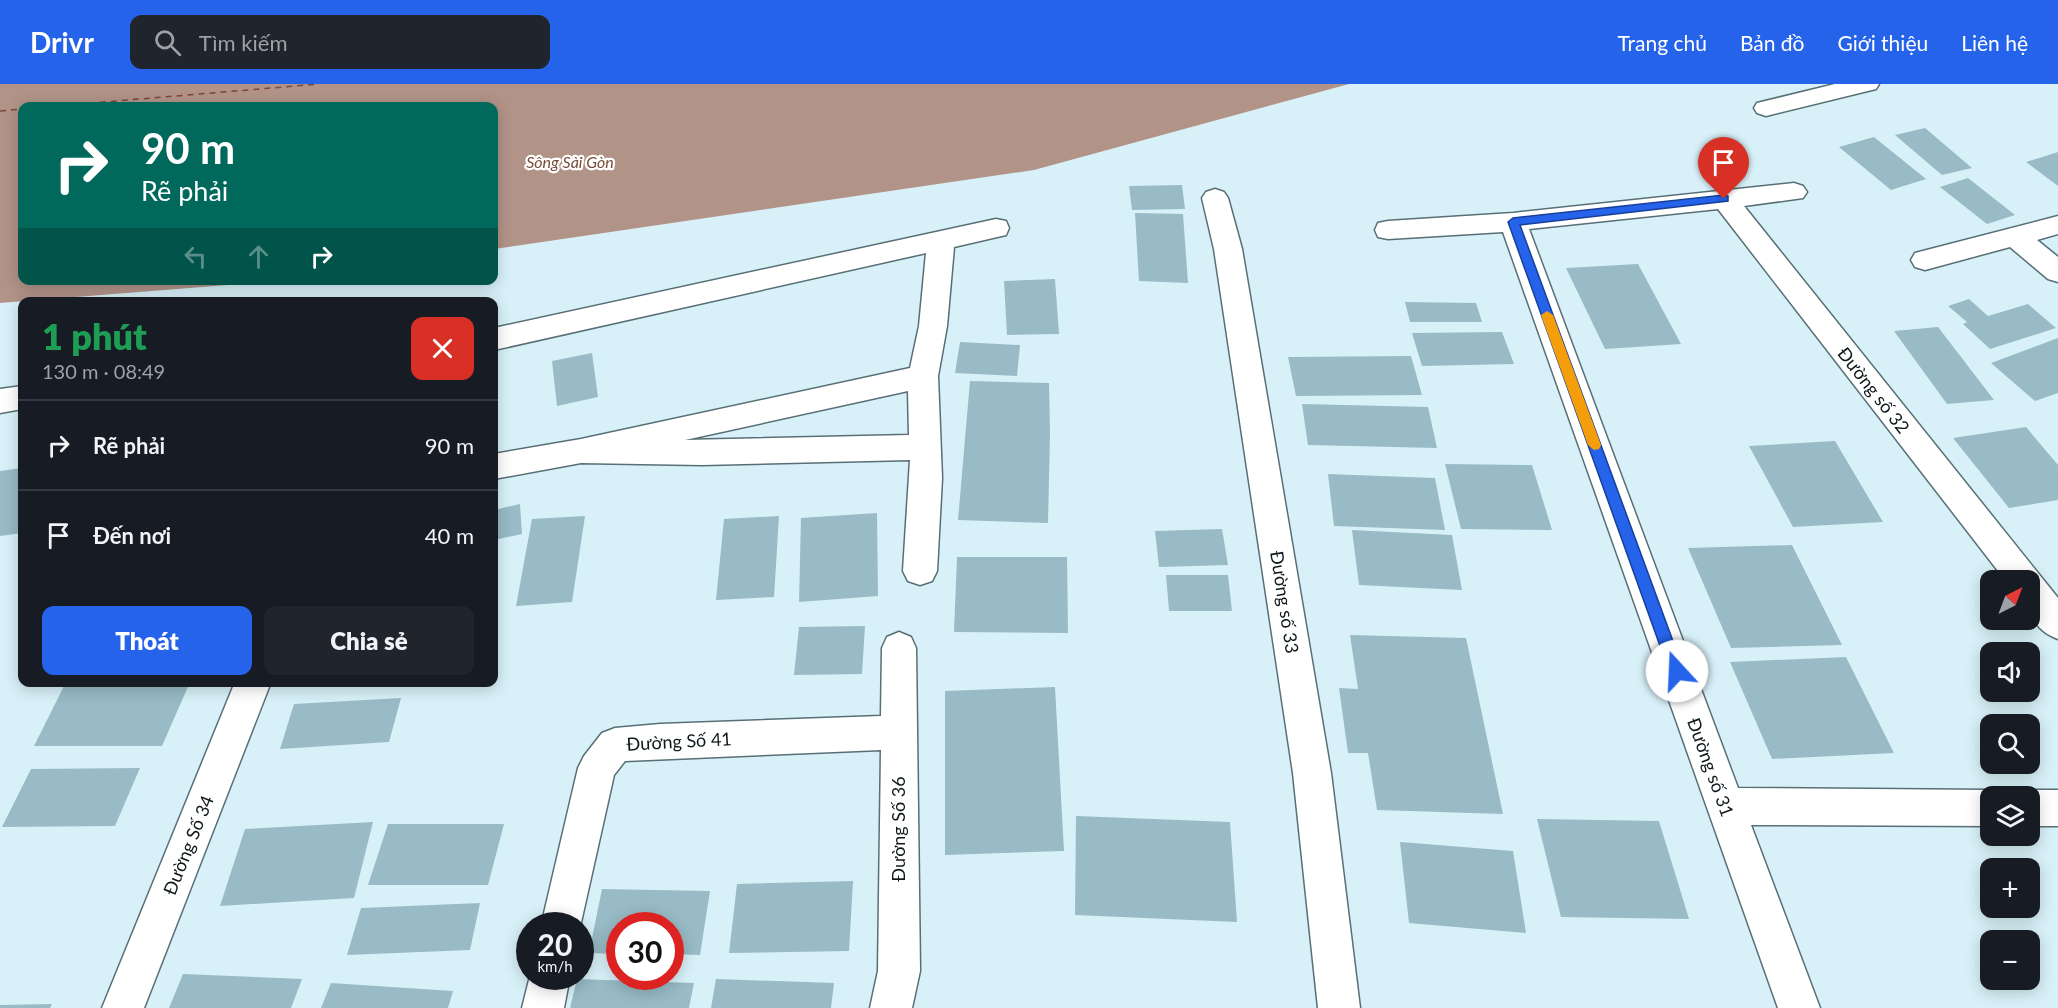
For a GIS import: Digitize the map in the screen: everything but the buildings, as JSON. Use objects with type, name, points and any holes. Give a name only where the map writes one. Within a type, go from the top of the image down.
[{"type":"street","points":[[1766,108],[1867,84]]},
{"type":"street","points":[[1388,230],[1513,222],[1794,192]]},
{"type":"street","name":"Đường số 33","points":[[1215,198],[1228,249],[1312,773],[1339,1008]]},
{"type":"street","name":"Đường số 32","points":[[1724,199],[2016,570]]},
{"type":"street","name":"Đường số 31","points":[[1513,222],[1799,1008]]},
{"type":"street","points":[[1925,260],[2058,225]]},
{"type":"street","points":[[498,338],[996,228]]},
{"type":"street","points":[[2015,236],[2058,273]]},
{"type":"street","points":[[920,571],[926,478],[923,376],[933,326],[940,239]]},
{"type":"street","points":[[498,465],[581,451],[923,376]]},
{"type":"street","points":[[0,401],[18,399]]},
{"type":"street","points":[[581,451],[702,453],[924,447]]},
{"type":"street","points":[[2040,601],[2058,624]]},
{"type":"street","name":"Đường Số 36","points":[[891,1008],[898,971],[899,648]]},
{"type":"street","name":"Đường Số 34","points":[[123,1008],[251,687]]},
{"type":"street","name":"Đường Số 41","points":[[564,912],[597,768],[615,745],[660,741],[898,732]]},
{"type":"street","points":[[1726,806],[1980,808]]},
{"type":"street","points":[[2040,808],[2058,808]]},
{"type":"street","points":[[543,1008],[547,990]]},
{"type":"water","name":"Sông Sài Gòn","points":[[0,84],[1349,84],[1034,170],[498,248],[498,102],[18,102],[18,285],[228,285],[76,297],[18,297],[18,302],[0,303]]},
{"type":"ferry route","points":[[104,102],[319,84]]},
{"type":"ferry route","points":[[0,111],[18,109]]},
{"type":"slow traffic","points":[[1547,315],[1594,445]]},
{"type":"route","points":[[1677,671],[1513,222],[1724,199]]}]
